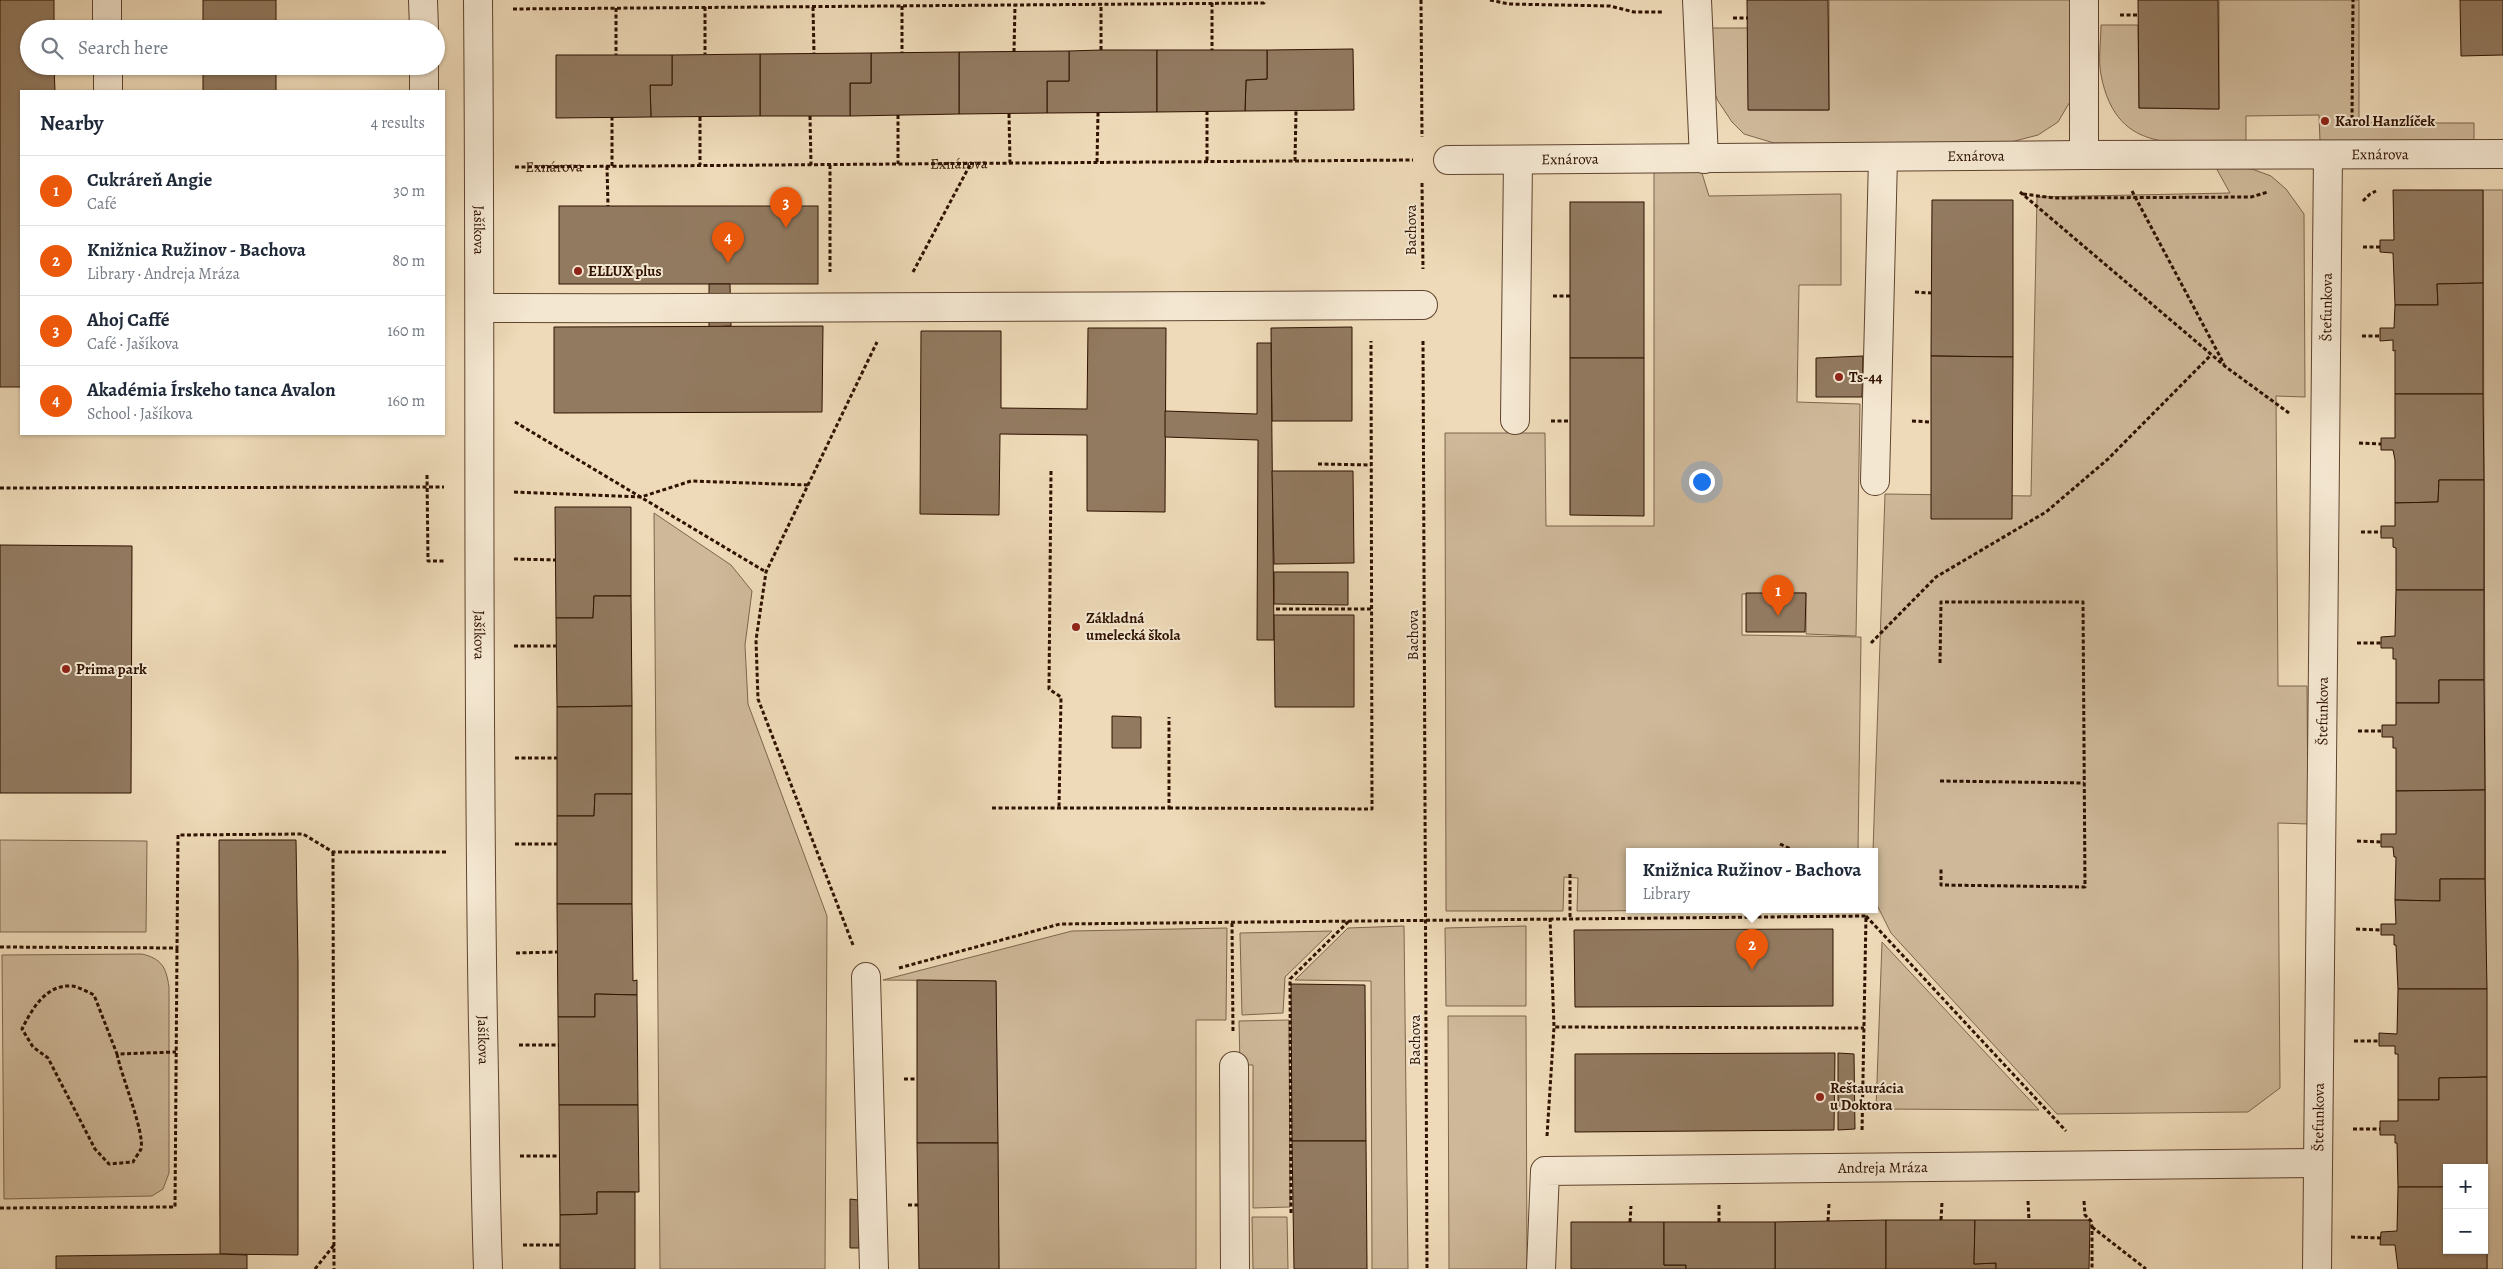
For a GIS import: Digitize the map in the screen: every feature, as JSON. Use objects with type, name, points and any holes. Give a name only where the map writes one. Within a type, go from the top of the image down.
[{"type":"street","points":[[107,0],[107,20]]},
{"type":"street","points":[[423,0],[424,20]]},
{"type":"street","name":"Jašíkova","points":[[478,0],[481,308],[479,502],[480,864],[488,1269]]},
{"type":"street","points":[[2084,0],[2084,154]]},
{"type":"street","points":[[1697,6],[1704,159]]},
{"type":"street","points":[[108,75],[108,90]]},
{"type":"street","points":[[424,75],[424,90]]},
{"type":"street","name":"Exnárova","points":[[1435,160],[1883,158],[2084,154],[2503,154]]},
{"type":"street","name":"Štefunkova","points":[[2317,1269],[2325,439],[2340,155]]},
{"type":"street","points":[[1875,481],[1883,158]]},
{"type":"street","points":[[1515,420],[1518,160]]},
{"type":"street","points":[[481,308],[718,310],[894,306],[1423,305]]},
{"type":"street","points":[[866,976],[874,1269]]},
{"type":"street","points":[[1234,1066],[1235,1269]]},
{"type":"street","name":"Andreja Mráza","points":[[1545,1171],[2318,1162]]},
{"type":"street","points":[[1541,1269],[1545,1171]]},
{"type":"path","points":[[509,9],[1264,3],[1264,0]]},
{"type":"path","points":[[1421,0],[1422,140]]},
{"type":"path","points":[[1490,0],[1509,4],[1610,6],[1634,12],[1697,6]]},
{"type":"path","points":[[2340,155],[2353,0]]},
{"type":"path","points":[[1212,3],[1212,50]]},
{"type":"path","points":[[1101,4],[1101,50]]},
{"type":"path","points":[[1014,5],[1014,52]]},
{"type":"path","points":[[902,6],[902,53]]},
{"type":"path","points":[[814,7],[814,54]]},
{"type":"path","points":[[616,8],[616,55]]},
{"type":"path","points":[[705,8],[705,54]]},
{"type":"path","points":[[1296,110],[1296,161]]},
{"type":"path","points":[[1207,111],[1207,161]]},
{"type":"path","points":[[1097,162],[1098,113]]},
{"type":"path","points":[[1009,114],[1010,163]]},
{"type":"path","points":[[898,115],[898,164]]},
{"type":"path","points":[[810,116],[810,165]]},
{"type":"path","points":[[612,117],[612,166]]},
{"type":"path","points":[[700,117],[700,165]]},
{"type":"path","points":[[2111,155],[2226,367]]},
{"type":"path","points":[[1980,156],[2211,355],[2325,439]]},
{"type":"path","name":"Exnárova","points":[[510,167],[1435,160]]},
{"type":"path","points":[[972,163],[894,306],[766,572],[756,640],[758,699],[866,976],[1060,924],[1425,921],[1550,917],[1866,916],[2065,1128],[2083,1165],[2085,1215],[2091,1221],[2092,1227],[2092,1269]]},
{"type":"path","points":[[830,165],[831,308]]},
{"type":"path","points":[[607,166],[608,206]]},
{"type":"path","name":"Bachova","points":[[1422,179],[1427,1269]]},
{"type":"path","points":[[2022,194],[2054,198],[2136,198],[2251,197],[2270,192]]},
{"type":"path","points":[[992,808],[1372,809],[1371,337]]},
{"type":"path","points":[[1871,643],[1936,577],[2046,512],[2108,459],[2211,355]]},
{"type":"path","points":[[508,418],[766,572]]},
{"type":"path","points":[[1318,464],[1371,465]]},
{"type":"path","points":[[1051,471],[1050,689],[1060,697],[1059,808]]},
{"type":"path","points":[[427,475],[428,561],[454,561]]},
{"type":"path","points":[[509,492],[641,497],[691,481],[808,484]]},
{"type":"path","points":[[0,488],[446,487],[456,502],[479,502]]},
{"type":"path","points":[[510,559],[556,560]]},
{"type":"path","points":[[1940,663],[1941,602],[2083,602],[2085,887],[1941,886],[1941,869]]},
{"type":"path","points":[[1276,609],[1371,608]]},
{"type":"path","points":[[2352,643],[2381,643]]},
{"type":"path","points":[[510,646],[556,646]]},
{"type":"path","points":[[1169,717],[1169,808]]},
{"type":"path","points":[[2352,731],[2381,731]]},
{"type":"path","points":[[511,758],[557,758]]},
{"type":"path","points":[[1940,781],[2084,783]]},
{"type":"path","points":[[0,1208],[175,1207],[178,835],[303,834],[333,852],[447,852]]},
{"type":"path","points":[[2353,841],[2381,842]]},
{"type":"path","points":[[511,844],[557,844]]},
{"type":"path","points":[[1780,844],[1789,848]]},
{"type":"path","points":[[333,852],[334,1269]]},
{"type":"path","points":[[1570,872],[1570,917]]},
{"type":"path","points":[[1861,1168],[1866,916]]},
{"type":"path","points":[[1545,1171],[1554,1027],[1550,917]]},
{"type":"path","points":[[1291,1213],[1290,979],[1350,921]]},
{"type":"path","points":[[1232,923],[1234,1066]]},
{"type":"path","points":[[2354,929],[2381,930]]},
{"type":"path","points":[[0,947],[176,948]]},
{"type":"path","points":[[512,953],[557,952]]},
{"type":"path","points":[[72,986],[94,995],[118,1054],[122,1076],[136,1116],[141,1148],[133,1162],[109,1164],[95,1149],[48,1058],[33,1047],[22,1029],[32,1010],[50,990],[72,986]]},
{"type":"path","points":[[1554,1027],[1864,1028]]},
{"type":"path","points":[[2346,1041],[2379,1041]]},
{"type":"path","points":[[512,1046],[559,1045]]},
{"type":"path","points":[[118,1054],[176,1052]]},
{"type":"path","points":[[2347,1129],[2380,1129]]},
{"type":"path","points":[[513,1156],[559,1156]]},
{"type":"path","points":[[2092,1227],[2146,1269]]},
{"type":"path","points":[[2348,1237],[2380,1238]]},
{"type":"path","points":[[315,1269],[334,1244]]},
{"type":"path","points":[[514,1246],[560,1245]]},
{"type":"shaded area","points":[[1829,0],[2077,0],[2071,100],[2058,122],[2038,135],[2007,143],[1774,143],[1744,134],[1732,122],[1718,101],[1711,85],[1710,28],[1748,28],[1749,110],[1829,110]]},
{"type":"shaded area","points":[[2219,0],[2359,0],[2359,123],[2474,123],[2474,140],[2320,141],[2319,115],[2246,116],[2246,141],[2176,142],[2155,140],[2137,133],[2121,120],[2109,102],[2100,69],[2101,25],[2138,25],[2139,108],[2219,109]]},
{"type":"shaded area","points":[[2215,166],[2252,169],[2271,176],[2286,189],[2304,214],[2305,397],[2276,396],[2278,686],[2307,686],[2308,824],[2278,823],[2280,1088],[2248,1112],[2057,1114],[1891,933],[1878,907],[1878,848],[1873,848],[1885,494],[2031,496],[2037,197],[2230,193]]},
{"type":"shaded area","points":[[1654,170],[1701,170],[1709,196],[1841,194],[1841,285],[1799,285],[1797,402],[1860,404],[1856,636],[1806,634],[1806,593],[1742,594],[1742,635],[1861,637],[1858,848],[1626,848],[1626,911],[1577,911],[1578,878],[1564,877],[1563,911],[1446,911],[1445,433],[1545,433],[1546,526],[1654,526]]},
{"type":"shaded area","points":[[2483,190],[2503,190],[2503,1269],[2487,1269]]},
{"type":"shaded area","points":[[654,513],[731,565],[752,591],[745,645],[748,704],[827,916],[825,1269],[660,1269]]},
{"type":"shaded area","points":[[0,840],[147,841],[146,932],[0,932]]},
{"type":"shaded area","points":[[1404,926],[1408,1269],[1372,1269],[1371,981],[1295,980],[1348,928]]},
{"type":"shaded area","points":[[1526,926],[1526,1006],[1446,1006],[1445,928]]},
{"type":"shaded area","points":[[1227,928],[1226,1020],[1196,1020],[1196,1269],[999,1269],[996,981],[883,980],[1072,931]]},
{"type":"shaded area","points":[[1332,931],[1285,977],[1283,1013],[1242,1015],[1240,933]]},
{"type":"shaded area","points":[[1882,942],[2039,1110],[1876,1109]]},
{"type":"shaded area","points":[[142,954],[159,961],[166,974],[169,987],[169,1173],[163,1189],[152,1196],[4,1199],[2,955]]},
{"type":"shaded area","points":[[1448,1016],[1526,1016],[1527,1269],[1449,1269]]},
{"type":"shaded area","points":[[1289,1020],[1290,1207],[1253,1208],[1253,1065],[1240,1065],[1239,1021]]},
{"type":"shaded area","points":[[1252,1217],[1287,1217],[1288,1269],[1253,1269]]},
{"type":"building","points":[[0,0],[54,0],[54,20],[20,20],[20,75],[54,75],[55,90],[20,90],[20,387],[0,387]]},
{"type":"building","points":[[203,0],[276,0],[276,20],[203,20]]},
{"type":"building","points":[[1747,0],[1828,0],[1829,110],[1748,110]]},
{"type":"building","points":[[2138,0],[2218,0],[2219,109],[2139,108]]},
{"type":"building","points":[[2460,0],[2503,0],[2503,55],[2461,56]]},
{"type":"building","points":[[1353,49],[1354,110],[1245,111],[1246,80],[1267,79],[1267,50]]},
{"type":"building","points":[[1157,50],[1157,112],[1047,113],[1047,81],[1069,81],[1069,51]]},
{"type":"building","points":[[1157,50],[1267,50],[1267,79],[1246,80],[1245,111],[1157,112]]},
{"type":"building","points":[[1069,51],[1069,81],[1047,81],[1047,113],[959,114],[959,52]]},
{"type":"building","points":[[959,52],[959,114],[850,116],[850,83],[871,83],[871,53]]},
{"type":"building","points":[[871,53],[871,83],[850,83],[850,116],[760,116],[760,54]]},
{"type":"building","points":[[760,54],[760,116],[651,117],[650,85],[672,85],[672,55]]},
{"type":"building","points":[[556,55],[672,55],[672,85],[650,85],[651,117],[556,118]]},
{"type":"building","points":[[203,75],[276,75],[276,90],[203,90]]},
{"type":"building","points":[[2393,190],[2483,190],[2483,283],[2437,284],[2438,305],[2395,305],[2393,253],[2380,252],[2380,240],[2394,240]]},
{"type":"building","points":[[1932,200],[2013,200],[2013,357],[1931,356]]},
{"type":"building","points":[[1570,202],[1644,202],[1644,358],[1570,358]]},
{"type":"building","points":[[559,206],[818,206],[818,284],[559,284]]},
{"type":"building","points":[[2483,283],[2483,394],[2395,394],[2395,350],[2393,351],[2393,340],[2380,341],[2380,328],[2394,328],[2395,305],[2438,305],[2437,284]]},
{"type":"building","points":[[709,284],[730,284],[731,326],[709,327]]},
{"type":"building","points":[[823,326],[822,412],[554,413],[554,327]]},
{"type":"building","points":[[1352,327],[1352,421],[1272,421],[1271,328]]},
{"type":"building","points":[[1088,328],[1166,328],[1165,512],[1087,511],[1087,435],[1000,434],[999,515],[920,514],[921,331],[1001,331],[1001,408],[1087,409]]},
{"type":"building","points":[[1257,343],[1271,343],[1274,640],[1257,640],[1258,440],[1165,437],[1165,411],[1257,414]]},
{"type":"building","name":"Ts-44","points":[[1863,356],[1862,397],[1816,397],[1816,358]]},
{"type":"building","points":[[1931,356],[2013,357],[2012,519],[1931,519]]},
{"type":"building","points":[[1570,358],[1644,358],[1644,516],[1570,515]]},
{"type":"building","points":[[2395,394],[2483,394],[2484,480],[2439,480],[2438,502],[2395,503],[2395,460],[2393,450],[2381,450],[2381,438],[2395,438]]},
{"type":"building","points":[[1272,471],[1353,471],[1354,563],[1274,564]]},
{"type":"building","points":[[2439,480],[2484,480],[2484,590],[2396,590],[2396,548],[2393,547],[2393,538],[2381,538],[2381,526],[2395,526],[2395,503],[2438,502]]},
{"type":"building","points":[[555,507],[631,507],[631,596],[594,596],[593,618],[556,618]]},
{"type":"building","name":"Prima park","points":[[0,545],[132,546],[131,793],[0,793]]},
{"type":"building","points":[[1274,572],[1348,572],[1348,605],[1274,604]]},
{"type":"building","points":[[2396,590],[2484,590],[2484,680],[2439,680],[2439,703],[2396,703],[2396,659],[2393,659],[2393,648],[2381,648],[2381,637],[2395,636]]},
{"type":"building","points":[[1746,593],[1806,593],[1805,632],[1746,632]]},
{"type":"building","points":[[594,596],[631,596],[632,706],[557,707],[556,618],[593,618]]},
{"type":"building","points":[[1274,615],[1354,615],[1354,707],[1275,707]]},
{"type":"building","points":[[2439,680],[2484,680],[2485,790],[2396,791],[2396,748],[2393,748],[2393,737],[2382,737],[2382,725],[2396,725],[2396,703],[2439,703]]},
{"type":"building","points":[[632,706],[632,794],[595,794],[594,816],[557,816],[557,707]]},
{"type":"building","points":[[1112,716],[1141,717],[1141,748],[1112,748]]},
{"type":"building","points":[[2485,790],[2485,879],[2440,879],[2440,901],[2395,900],[2396,857],[2394,857],[2393,847],[2381,847],[2381,834],[2396,834],[2396,791]]},
{"type":"building","points":[[595,794],[632,794],[632,904],[557,904],[557,816],[594,816]]},
{"type":"building","points":[[219,840],[296,840],[298,1255],[220,1254]]},
{"type":"building","points":[[2440,879],[2485,879],[2487,989],[2398,989],[2394,935],[2381,935],[2381,924],[2396,924],[2395,900],[2440,901]]},
{"type":"building","points":[[557,904],[632,904],[633,981],[637,980],[637,995],[595,994],[595,1017],[558,1017]]},
{"type":"building","points":[[1833,929],[1833,1006],[1575,1007],[1574,930]]},
{"type":"building","points":[[917,980],[996,981],[998,1143],[917,1143]]},
{"type":"building","points":[[1291,984],[1365,985],[1366,1141],[1292,1141]]},
{"type":"building","points":[[2398,989],[2487,989],[2487,1077],[2439,1078],[2439,1100],[2398,1100],[2398,1054],[2395,1054],[2395,1046],[2379,1046],[2379,1033],[2397,1034]]},
{"type":"building","points":[[595,994],[637,995],[638,1105],[559,1105],[558,1017],[595,1017]]},
{"type":"building","points":[[1835,1053],[1834,1130],[1575,1132],[1575,1054]]},
{"type":"building","points":[[1838,1053],[1854,1054],[1855,1129],[1838,1130]]},
{"type":"building","points":[[2487,1077],[2487,1164],[2443,1164],[2443,1187],[2398,1187],[2397,1143],[2395,1143],[2395,1135],[2380,1135],[2380,1121],[2398,1121],[2398,1100],[2439,1100],[2439,1078]]},
{"type":"building","points":[[559,1105],[638,1105],[639,1192],[597,1192],[597,1214],[560,1215]]},
{"type":"building","points":[[1292,1141],[1366,1141],[1367,1269],[1294,1269]]},
{"type":"building","points":[[917,1143],[998,1143],[999,1269],[919,1269]]},
{"type":"building","points":[[2398,1187],[2443,1187],[2443,1254],[2487,1254],[2487,1269],[2398,1269],[2395,1245],[2380,1245],[2381,1232],[2397,1231]]},
{"type":"building","points":[[597,1192],[635,1192],[635,1269],[560,1269],[560,1215],[597,1214]]},
{"type":"building","points":[[850,1199],[858,1200],[859,1248],[850,1248]]},
{"type":"building","points":[[1886,1220],[1886,1269],[1775,1269],[1775,1222]]},
{"type":"building","points":[[1886,1220],[1975,1220],[1974,1264],[1996,1263],[1996,1269],[1886,1269]]},
{"type":"building","points":[[1975,1220],[2090,1220],[2089,1269],[1996,1269],[1996,1263],[1974,1264]]},
{"type":"building","points":[[1571,1222],[1664,1222],[1664,1265],[1686,1265],[1686,1269],[1571,1269]]},
{"type":"building","points":[[1664,1222],[1775,1222],[1775,1269],[1686,1269],[1686,1265],[1664,1265]]},
{"type":"building","points":[[247,1255],[247,1269],[56,1269],[56,1256]]},
{"type":"place","name":"Karol Hanzlíček","points":[[2325,121]]},
{"type":"place","name":"Ahoj Caffé","points":[[786,228]]},
{"type":"place","name":"Akadémia Írskeho tanca Avalon","points":[[728,263]]},
{"type":"place","name":"ELLUX plus","points":[[578,271]]},
{"type":"place","name":"Ts-44","points":[[1839,377]]},
{"type":"place","name":"Cukráreň Angie","points":[[1778,616]]},
{"type":"place","name":"Základná umelecká škola","points":[[1076,627]]},
{"type":"place","name":"Prima park","points":[[66,669]]},
{"type":"place","name":"Knižnica Ružinov - Bachova","points":[[1752,970]]},
{"type":"place","name":"Reštaurácia u Doktora","points":[[1820,1097]]}]
